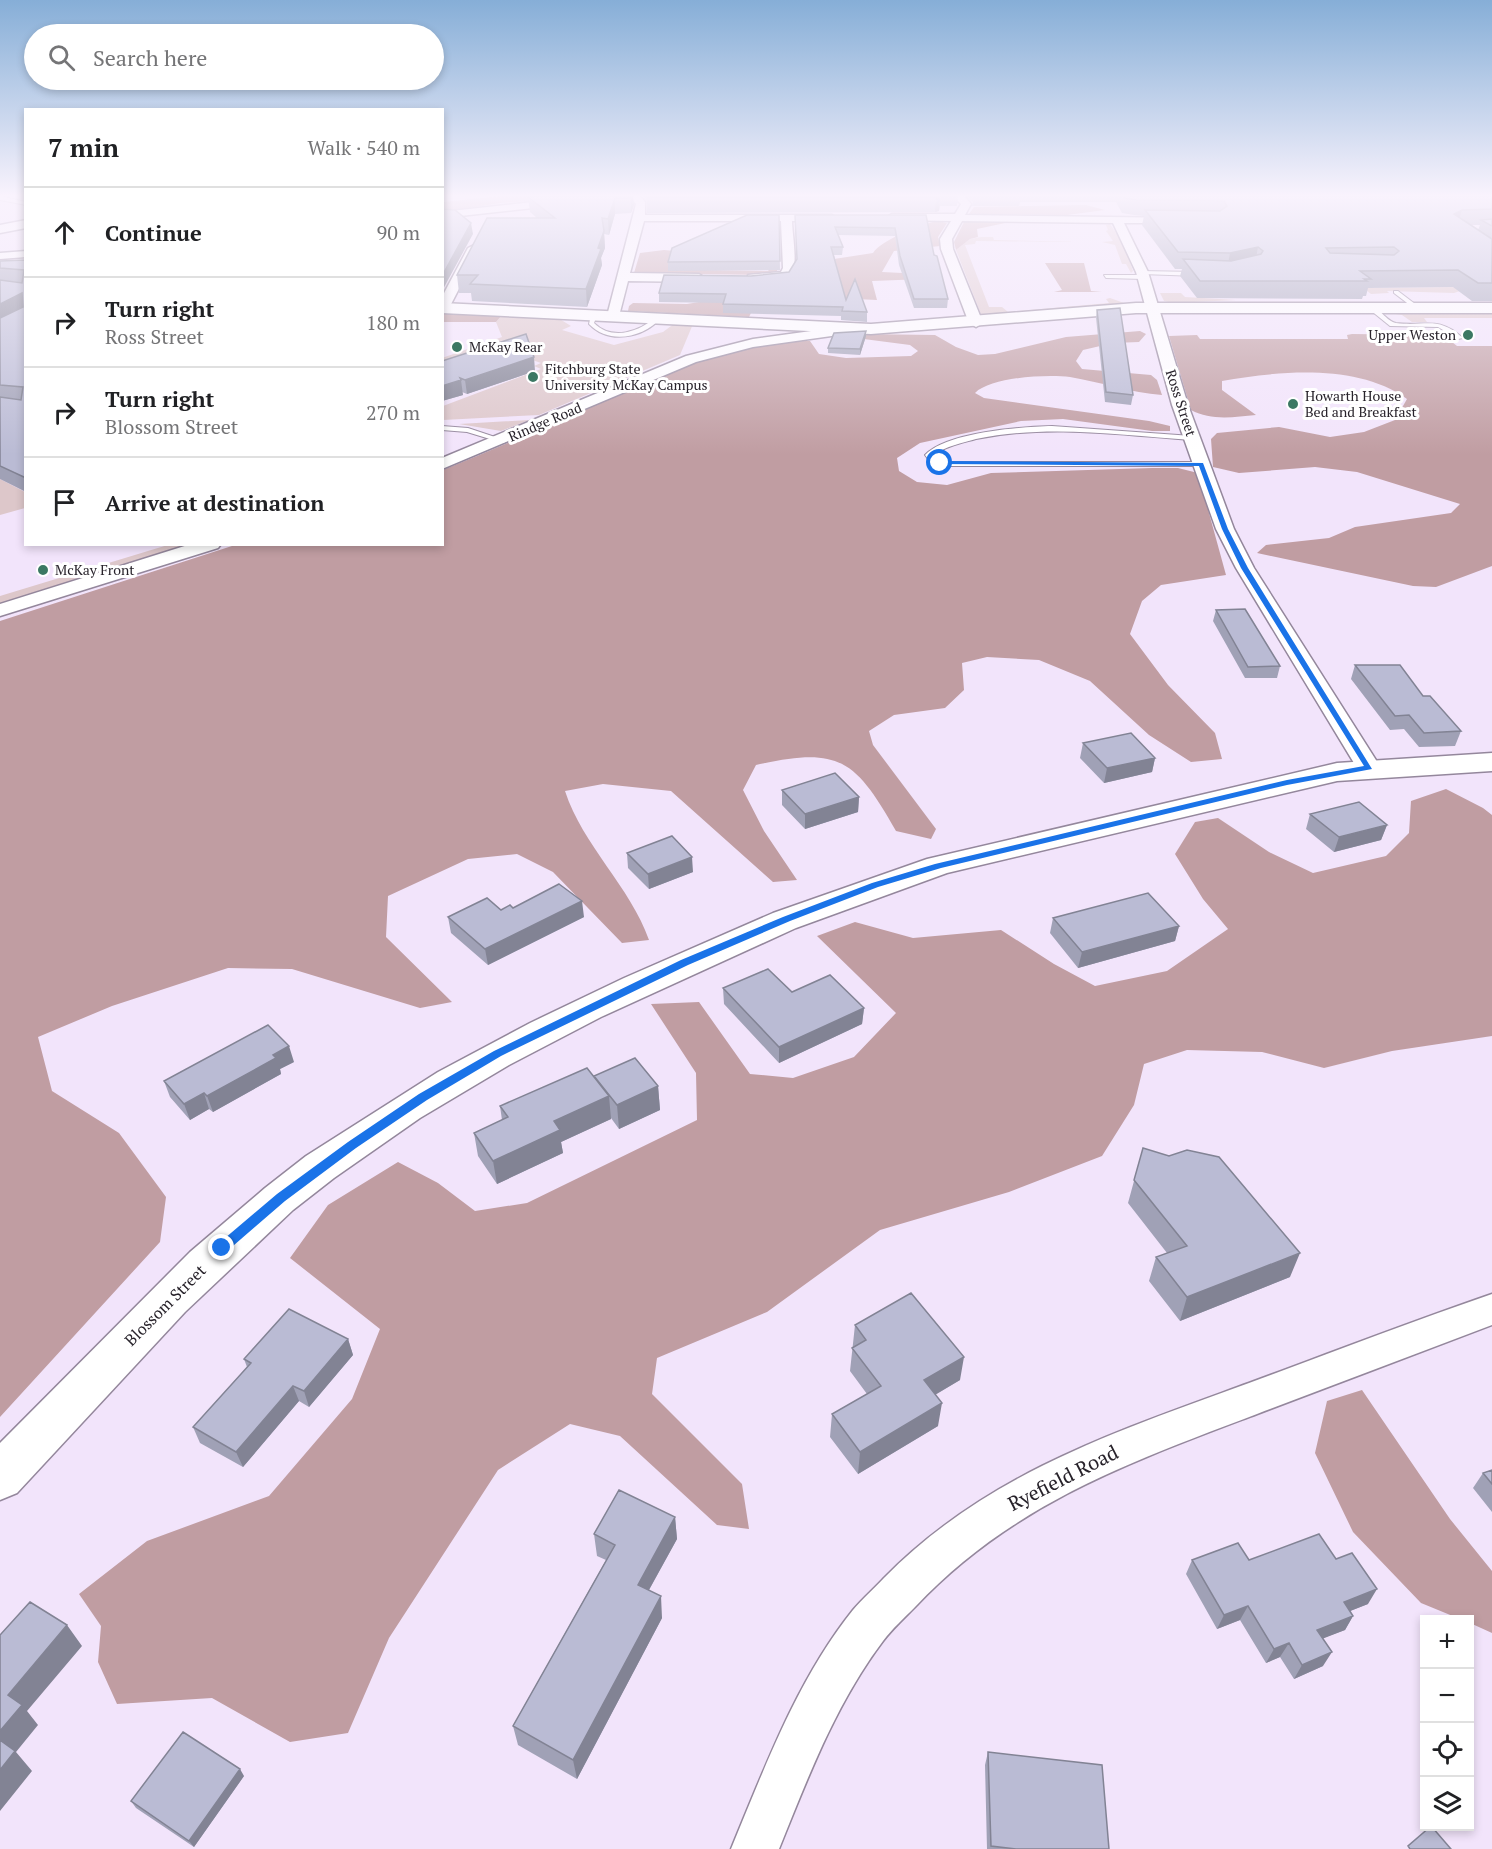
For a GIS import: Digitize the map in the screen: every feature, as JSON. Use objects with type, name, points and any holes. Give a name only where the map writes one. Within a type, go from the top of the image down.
[{"type":"street","points":[[444,306],[456,282]]},
{"type":"street","points":[[613,316],[623,282]]},
{"type":"street","points":[[960,282],[976,323]]},
{"type":"street","name":"Ross Street","points":[[1145,282],[1192,438],[1225,529],[1245,568],[1369,768]]},
{"type":"street","points":[[444,308],[855,329],[976,323],[1152,308],[1492,308]]},
{"type":"street","name":"Rindge Road","points":[[444,464],[503,441],[664,369],[703,355],[766,341],[855,329]]},
{"type":"street","points":[[0,610],[206,546]]},
{"type":"street","name":"Blossom Street","points":[[0,1477],[191,1279],[281,1197],[423,1097],[536,1033],[685,963],[786,919],[875,885],[938,866],[1275,785],[1369,768],[1492,762]]},
{"type":"street","name":"Ryefield Road","points":[[755,1849],[799,1742],[829,1685],[868,1625],[927,1564],[980,1523],[1032,1490],[1115,1450],[1492,1309]]},
{"type":"lane","points":[[1396,292],[1417,308]]},
{"type":"lane","points":[[1371,308],[1392,325],[1439,325],[1460,338]]},
{"type":"lane","points":[[594,315],[591,323],[594,327],[613,334],[643,330],[658,318]]},
{"type":"lane","points":[[1192,438],[1065,426],[1033,427],[981,435],[938,449],[929,455],[934,461],[946,464],[1201,464]]},
{"type":"lane","points":[[444,428],[468,430],[503,441]]},
{"type":"shaded area","points":[[761,282],[872,282],[877,300],[834,298],[751,313],[749,317],[628,311],[629,306],[633,303],[687,304]]},
{"type":"shaded area","points":[[969,282],[979,282],[989,307],[1002,307],[1008,312],[1109,303],[1106,299],[1110,298],[1124,303],[982,317]]},
{"type":"shaded area","points":[[1057,282],[1089,282],[1091,291],[1102,292],[1054,292],[1062,290]]},
{"type":"shaded area","points":[[1361,286],[1367,288],[1460,287],[1460,291],[1454,293],[1387,291],[1389,293],[1371,294]]},
{"type":"shaded area","points":[[1160,293],[1181,293],[1185,297],[1236,300],[1172,303],[1164,301]]},
{"type":"shaded area","points":[[444,312],[502,315],[496,322],[444,322]]},
{"type":"shaded area","points":[[1389,313],[1492,313],[1492,318],[1424,318],[1427,322],[1412,322],[1402,315]]},
{"type":"shaded area","points":[[502,315],[558,318],[571,326],[562,330],[614,345],[663,332],[675,323],[693,324],[680,355],[539,415],[444,420],[444,406],[541,369],[534,366],[541,363],[515,354],[444,376],[444,357],[502,337],[496,322]]},
{"type":"shaded area","points":[[1140,331],[1146,334],[1139,342],[1113,343],[1083,350],[1076,361],[1082,369],[1151,375],[1157,380],[1162,395],[1070,377],[1048,376],[993,383],[975,393],[984,398],[1149,421],[1170,426],[1170,431],[1152,431],[1063,419],[1021,421],[920,443],[897,458],[899,471],[917,482],[947,485],[991,473],[1178,468],[1198,473],[1226,575],[1161,585],[1142,601],[1130,634],[1168,685],[1215,733],[1222,759],[1191,762],[1149,735],[1090,681],[1039,660],[987,657],[962,663],[964,690],[945,708],[894,715],[869,731],[873,745],[936,829],[931,839],[896,831],[882,807],[856,773],[842,764],[826,759],[807,757],[756,765],[743,790],[764,831],[797,880],[773,882],[671,791],[603,784],[565,791],[583,830],[641,920],[649,940],[622,943],[553,872],[517,854],[468,859],[388,896],[386,937],[452,1002],[420,1008],[292,969],[228,968],[112,1006],[38,1037],[52,1091],[119,1133],[166,1197],[160,1242],[0,1417],[0,621],[232,546],[444,546],[444,470],[678,370],[730,352],[783,342],[810,341],[819,354],[846,358],[911,356],[918,351],[910,345],[856,338],[860,334],[935,335],[956,347],[978,355],[995,354],[1066,337]]},
{"type":"shaded area","points":[[1197,335],[1200,339],[1348,339],[1347,335],[1437,335],[1447,338],[1457,346],[1492,346],[1492,566],[1436,587],[1413,586],[1257,553],[1266,545],[1329,538],[1355,527],[1451,513],[1460,504],[1357,472],[1315,467],[1239,473],[1213,467],[1211,439],[1217,433],[1279,427],[1330,437],[1364,432],[1395,420],[1407,399],[1387,387],[1342,375],[1292,373],[1268,375],[1222,381],[1222,390],[1256,415],[1206,416],[1191,410],[1169,336]]},
{"type":"shaded area","points":[[529,420],[501,431],[459,424]]},
{"type":"shaded area","points":[[0,479],[24,491],[24,508],[0,515]]},
{"type":"shaded area","points":[[164,546],[186,546],[0,604],[0,596]]},
{"type":"shaded area","points":[[1446,789],[1492,815],[1492,1036],[1392,1051],[1324,1068],[1262,1052],[1187,1050],[1144,1064],[1134,1105],[1102,1156],[1009,1192],[880,1230],[767,1312],[657,1358],[652,1394],[742,1484],[749,1529],[717,1525],[620,1436],[570,1424],[498,1470],[389,1638],[348,1733],[290,1742],[212,1698],[117,1704],[98,1662],[101,1626],[79,1594],[147,1541],[269,1496],[352,1399],[380,1329],[290,1258],[328,1205],[398,1162],[438,1183],[475,1211],[527,1203],[697,1120],[696,1073],[651,1004],[699,1002],[750,1074],[793,1078],[854,1057],[896,1013],[817,936],[855,922],[913,938],[1001,930],[1054,964],[1095,986],[1167,971],[1228,929],[1203,899],[1175,854],[1195,822],[1218,818],[1269,852],[1313,873],[1386,856],[1409,833],[1411,801]]},
{"type":"shaded area","points":[[1362,1390],[1450,1519],[1492,1571],[1492,1633],[1474,1625],[1474,1615],[1450,1615],[1421,1603],[1353,1532],[1315,1453],[1327,1401]]},
{"type":"building","points":[[0,282],[24,282],[24,477],[0,466],[0,397],[21,400],[23,387],[0,385],[0,318],[23,307],[22,293],[0,304]]},
{"type":"building","points":[[472,282],[589,282],[586,289],[470,284]]},
{"type":"building","points":[[662,282],[841,282],[846,300],[854,282],[856,282],[867,312],[842,311],[843,307],[723,304],[726,294],[659,293]]},
{"type":"building","points":[[909,282],[944,282],[948,299],[914,299]]},
{"type":"building","points":[[1120,308],[1133,395],[1106,392],[1097,310]]},
{"type":"building","points":[[866,331],[860,349],[828,348],[834,333]]},
{"type":"building","points":[[526,334],[534,357],[465,380],[460,378],[461,380],[444,385],[444,360]]},
{"type":"building","points":[[1245,609],[1280,666],[1248,667],[1216,610]]},
{"type":"building","points":[[1355,665],[1400,665],[1423,696],[1430,696],[1461,731],[1424,733],[1409,715],[1395,716]]},
{"type":"building","points":[[1131,733],[1155,758],[1107,768],[1083,743]]},
{"type":"building","points":[[835,773],[859,797],[805,814],[782,790]]},
{"type":"building","points":[[1359,802],[1387,825],[1339,837],[1310,814]]},
{"type":"building","points":[[672,836],[692,857],[648,874],[627,853]]},
{"type":"building","points":[[559,884],[582,901],[485,949],[448,917],[487,898],[501,910],[510,905],[513,908]]},
{"type":"building","points":[[1148,893],[1179,926],[1082,952],[1053,918]]},
{"type":"building","points":[[768,969],[792,992],[830,975],[864,1008],[779,1047],[723,988]]},
{"type":"building","points":[[268,1025],[289,1046],[273,1055],[276,1058],[207,1096],[204,1093],[184,1104],[164,1081]]},
{"type":"building","points":[[635,1058],[658,1086],[617,1105],[594,1076]]},
{"type":"building","points":[[587,1068],[609,1096],[554,1121],[560,1130],[493,1161],[474,1133],[508,1117],[500,1106]]},
{"type":"building","points":[[1143,1148],[1169,1156],[1187,1150],[1219,1157],[1300,1253],[1187,1297],[1156,1257],[1187,1246],[1134,1180]]},
{"type":"building","points":[[911,1293],[964,1357],[924,1380],[942,1403],[860,1452],[832,1414],[881,1386],[852,1348],[866,1340],[855,1325]]},
{"type":"building","points":[[289,1309],[348,1339],[304,1391],[293,1386],[236,1452],[193,1427],[251,1363],[244,1359]]},
{"type":"building","points":[[1492,1470],[1492,1484],[1483,1473]]},
{"type":"building","points":[[619,1490],[675,1517],[638,1585],[661,1596],[573,1760],[513,1726],[615,1545],[594,1534]]},
{"type":"building","points":[[1319,1534],[1336,1559],[1352,1553],[1377,1589],[1344,1602],[1353,1616],[1317,1630],[1332,1652],[1302,1665],[1289,1643],[1274,1649],[1248,1606],[1224,1615],[1192,1560],[1238,1543],[1249,1560]]},
{"type":"building","points":[[30,1602],[67,1625],[8,1695],[22,1705],[0,1731],[0,1635]]},
{"type":"building","points":[[183,1732],[240,1769],[189,1841],[131,1801]]},
{"type":"building","points":[[0,1740],[15,1751],[0,1770]]},
{"type":"building","points":[[988,1752],[1102,1765],[1109,1849],[1016,1849],[991,1846]]},
{"type":"building","points":[[1425,1831],[1435,1831],[1451,1849],[1410,1849],[1408,1846]]},
{"type":"place","name":"Upper Weston","points":[[1468,335]]},
{"type":"place","name":"McKay Rear","points":[[457,347]]},
{"type":"place","name":"Fitchburg State University McKay Campus","points":[[533,377]]},
{"type":"place","name":"Howarth House Bed and Breakfast","points":[[1293,404]]},
{"type":"place","name":"McKay Front","points":[[43,570]]},
{"type":"route","points":[[222,1248],[281,1197],[352,1145],[423,1097],[497,1053],[545,1028],[685,963],[786,919],[875,885],[938,866],[1287,782],[1369,768],[1245,568],[1225,529],[1201,464],[940,463]]}]
